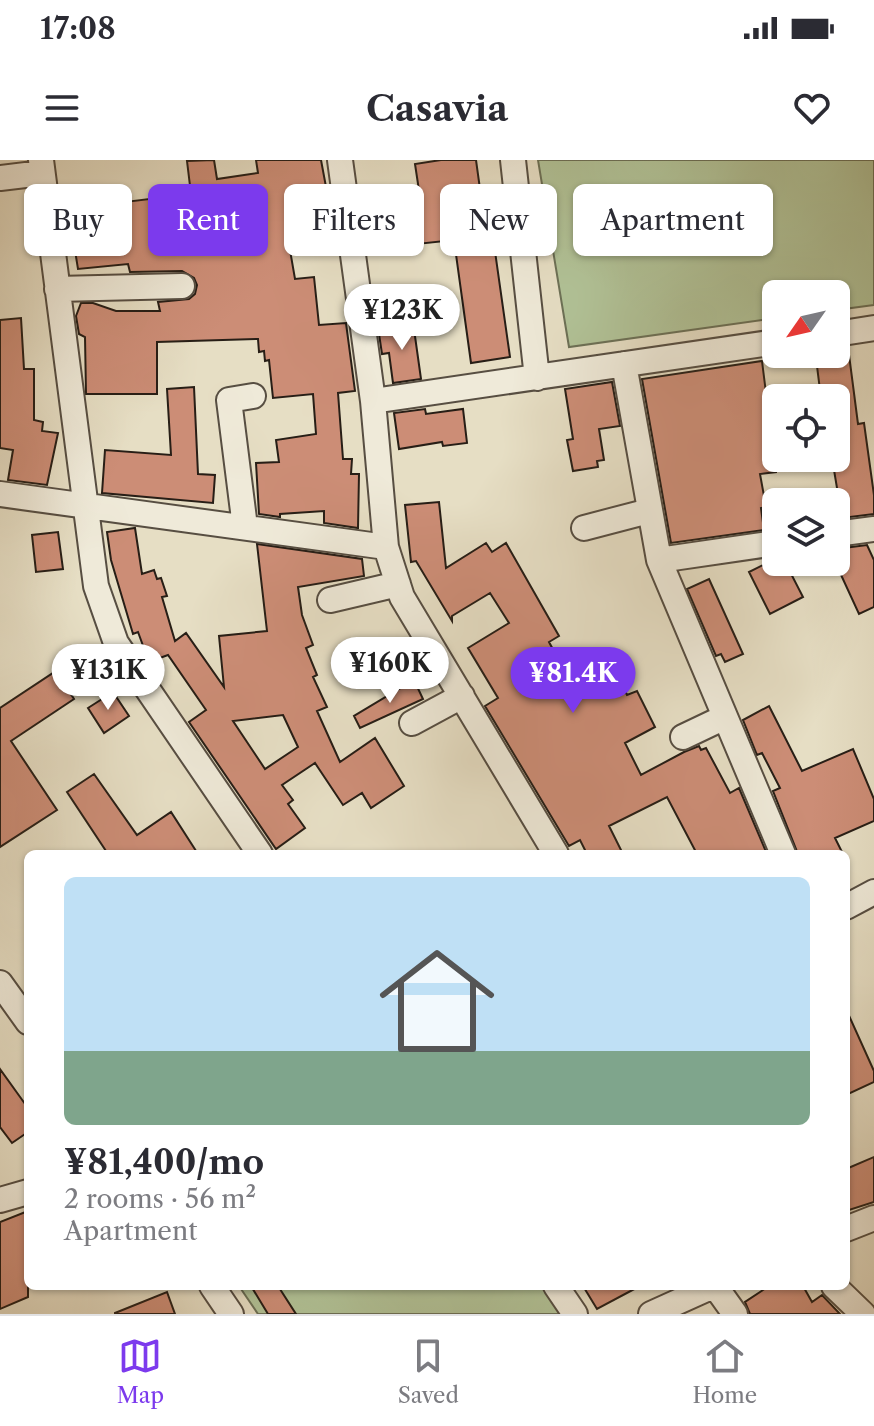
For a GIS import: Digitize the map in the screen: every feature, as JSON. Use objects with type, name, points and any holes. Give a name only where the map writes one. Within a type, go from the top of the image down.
[{"type":"street","points":[[340,160],[373,401],[386,547],[402,597],[554,850]]},
{"type":"street","points":[[513,160],[537,378]]},
{"type":"street","points":[[0,178],[41,166],[96,586],[116,643],[257,850]]},
{"type":"street","points":[[57,289],[182,286]]},
{"type":"street","points":[[850,332],[874,328]]},
{"type":"street","points":[[373,401],[762,344]]},
{"type":"street","points":[[624,364],[659,560],[781,850]]},
{"type":"street","points":[[245,527],[229,400],[253,396]]},
{"type":"street","points":[[0,494],[386,547]]},
{"type":"street","points":[[584,528],[649,511]]},
{"type":"street","points":[[850,532],[874,529]]},
{"type":"street","points":[[659,560],[762,545]]},
{"type":"street","points":[[330,600],[398,584]]},
{"type":"street","points":[[412,723],[462,696]]},
{"type":"street","points":[[683,737],[725,717]]},
{"type":"street","points":[[850,905],[874,892]]},
{"type":"street","points":[[0,983],[24,1016]]},
{"type":"street","points":[[0,1200],[24,1193]]},
{"type":"street","points":[[850,1227],[874,1218]]},
{"type":"street","points":[[215,1290],[231,1314]]},
{"type":"street","points":[[559,1290],[575,1314]]},
{"type":"street","points":[[651,1314],[705,1290]]},
{"type":"street","points":[[717,1290],[735,1314]]},
{"type":"street","points":[[838,1290],[863,1314]]},
{"type":"green space","points":[[538,160],[874,160],[874,305],[850,308],[850,280],[762,280],[762,320],[569,347],[554,256],[557,256],[557,184],[542,184]]},
{"type":"green space","points":[[242,1290],[546,1290],[562,1314],[258,1314]]},
{"type":"building","points":[[214,160],[217,179],[258,173],[256,160],[321,160],[325,184],[284,184],[284,256],[291,256],[295,279],[314,277],[319,325],[346,323],[355,391],[338,393],[343,459],[352,459],[351,474],[359,474],[358,528],[324,523],[324,511],[280,514],[280,517],[259,514],[256,463],[279,462],[276,440],[316,434],[313,394],[273,398],[269,360],[265,361],[264,351],[259,352],[258,339],[157,342],[157,394],[86,394],[85,337],[79,334],[76,316],[81,303],[93,303],[116,311],[160,311],[158,302],[189,299],[195,294],[197,285],[194,278],[182,271],[130,272],[128,264],[78,269],[76,256],[132,256],[132,201],[148,199],[148,256],[268,256],[268,184],[190,184],[187,161]]},
{"type":"building","points":[[476,160],[479,184],[440,184],[440,242],[424,243],[424,184],[418,184],[415,164]]},
{"type":"building","points":[[456,256],[496,256],[510,357],[471,363]]},
{"type":"building","points":[[21,318],[24,369],[34,369],[34,420],[43,422],[42,431],[58,433],[47,485],[8,480],[13,450],[0,448],[0,320]]},
{"type":"building","points":[[413,322],[421,379],[393,383],[389,353],[382,354],[379,334],[386,334],[385,326]]},
{"type":"building","points":[[762,361],[765,384],[762,384],[762,472],[776,472],[760,474],[762,530],[671,543],[642,379]]},
{"type":"building","points":[[850,362],[858,424],[864,423],[874,514],[850,517],[850,488],[837,488],[834,472],[850,472],[850,384],[819,384],[817,368],[850,368]]},
{"type":"building","points":[[612,382],[620,426],[599,429],[604,460],[597,461],[598,467],[573,471],[567,440],[573,439],[565,389]]},
{"type":"building","points":[[194,387],[198,474],[215,475],[213,503],[102,493],[105,450],[171,455],[167,389]]},
{"type":"building","points":[[425,409],[426,414],[463,409],[467,443],[443,446],[442,442],[399,449],[394,413]]},
{"type":"building","points":[[439,502],[446,568],[486,543],[492,552],[506,543],[559,636],[549,642],[576,692],[616,672],[627,695],[637,691],[655,727],[625,743],[641,775],[684,752],[699,746],[701,750],[706,748],[730,793],[739,788],[765,850],[695,850],[667,797],[609,826],[621,850],[585,850],[580,840],[569,846],[485,706],[498,698],[468,648],[509,623],[490,593],[452,616],[452,621],[416,561],[411,562],[405,505]]},
{"type":"building","points":[[135,528],[142,574],[154,570],[157,579],[161,578],[167,596],[162,597],[175,641],[186,633],[224,687],[219,636],[267,631],[257,544],[362,559],[364,576],[298,587],[302,615],[313,645],[306,648],[317,675],[313,677],[327,707],[317,711],[340,762],[375,738],[404,786],[371,808],[362,793],[343,805],[315,763],[282,785],[293,800],[288,804],[305,828],[276,849],[189,722],[206,710],[168,655],[149,662],[138,632],[133,634],[111,560],[107,532]],"holes":[[[283,715],[298,747],[265,769],[233,721]]]},
{"type":"building","points":[[58,532],[63,569],[36,572],[32,535]]},
{"type":"building","points":[[867,545],[874,560],[874,607],[859,614],[842,576],[850,576],[850,547]]},
{"type":"building","points":[[762,566],[762,576],[792,576],[803,597],[770,614],[749,572]]},
{"type":"building","points":[[709,579],[743,654],[725,662],[721,654],[716,656],[687,589]]},
{"type":"building","points":[[56,671],[74,699],[11,741],[57,810],[0,847],[0,708]]},
{"type":"building","points":[[414,680],[423,699],[360,728],[354,716]]},
{"type":"building","points":[[113,692],[129,716],[104,733],[88,708]]},
{"type":"building","points":[[769,706],[802,771],[853,749],[874,799],[874,821],[835,838],[841,850],[796,850],[773,791],[780,788],[762,753],[757,755],[743,720]]},
{"type":"building","points":[[94,774],[137,835],[171,812],[195,850],[105,850],[67,792]]},
{"type":"building","points":[[850,1018],[874,1071],[874,1082],[850,1093]]},
{"type":"building","points":[[0,1069],[24,1102],[24,1135],[12,1143],[0,1127]]},
{"type":"building","points":[[874,1157],[874,1202],[850,1210],[850,1167]]},
{"type":"building","points":[[24,1213],[24,1290],[28,1290],[28,1297],[0,1309],[0,1222]]},
{"type":"building","points":[[253,1290],[281,1290],[296,1314],[268,1314]]},
{"type":"building","points":[[585,1290],[633,1290],[597,1309]]},
{"type":"building","points":[[763,1290],[805,1290],[812,1302],[822,1295],[840,1314],[750,1314],[745,1302]]},
{"type":"building","points":[[167,1292],[175,1314],[115,1314],[115,1313]]}]
